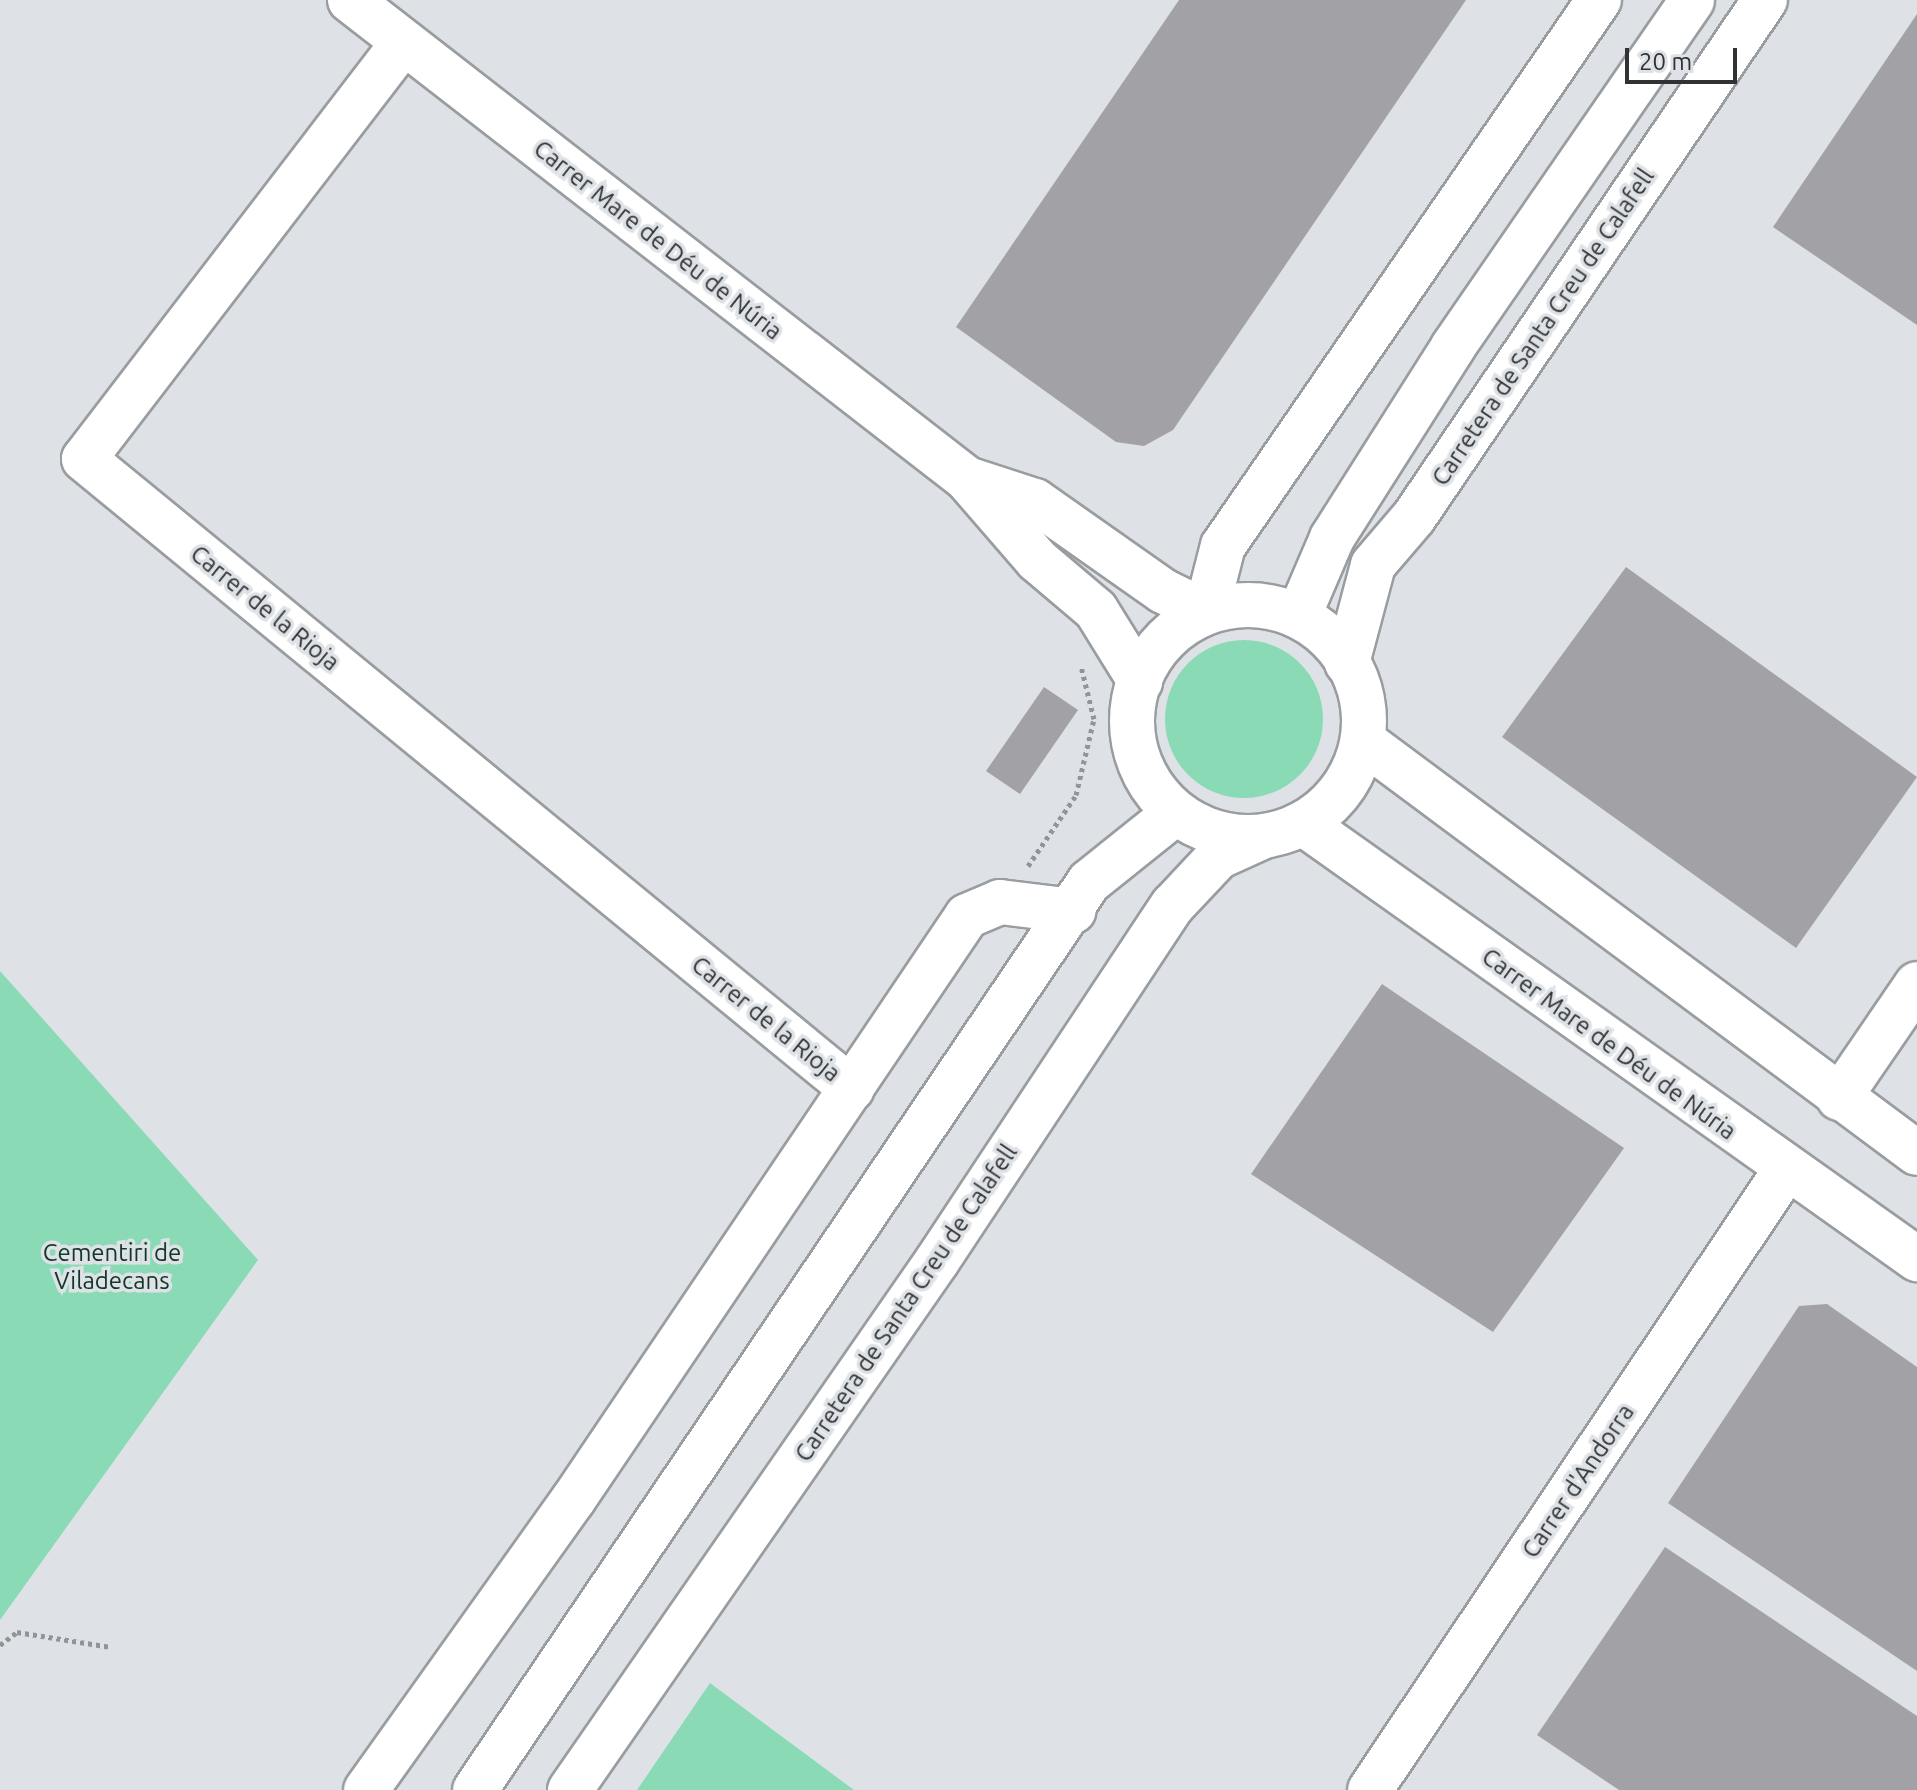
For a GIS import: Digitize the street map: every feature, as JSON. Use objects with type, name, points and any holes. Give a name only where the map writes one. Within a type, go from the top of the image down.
[{"type":"street","name":"Carrer Mare de Déu de Núria","points":[[350,0],[967,479]]},
{"type":"street","points":[[1206,612],[1223,546],[1599,0]]},
{"type":"street","points":[[1299,615],[1332,538],[1453,347],[1692,0]]},
{"type":"street","name":"Carretera de Santa Creu de Calafell","points":[[1347,663],[1373,565],[1414,517],[1765,0]]},
{"type":"street","name":"Carrer de la Rioja","points":[[403,43],[84,459],[852,1089]]},
{"type":"street","points":[[967,479],[1035,501],[1163,591],[1206,612]]},
{"type":"street","points":[[967,479],[1037,560],[1096,610],[1140,681]]},
{"type":"street","points":[[1245,605],[1299,615],[1347,663],[1361,689],[1363,741],[1344,789],[1304,824],[1260,838],[1210,832],[1175,813],[1152,790],[1134,750],[1132,707],[1140,681],[1172,632],[1206,612],[1245,605]]},
{"type":"street","points":[[1363,741],[1839,1098],[1917,1153]]},
{"type":"street","points":[[475,1790],[1073,911],[1089,882],[1175,813]]},
{"type":"street","name":"Carrer Mare de Déu de Núria","points":[[1304,824],[1785,1171],[1917,1259]]},
{"type":"street","name":"Carretera de Santa Creu de Calafell","points":[[570,1790],[937,1261],[1173,905],[1218,857],[1260,838]]},
{"type":"street","points":[[366,1790],[852,1089],[967,916],[1000,902],[1073,911]]},
{"type":"street","points":[[1839,1098],[1917,984]]},
{"type":"street","name":"Carrer d'Andorra","points":[[1370,1790],[1785,1171]]},
{"type":"path","points":[[0,1645],[17,1632],[111,1647]]},
{"type":"green space","points":[[1244,640],[1274,646],[1300,663],[1317,689],[1323,719],[1317,749],[1300,775],[1274,792],[1244,798],[1214,792],[1188,775],[1171,749],[1165,719],[1171,689],[1188,663],[1214,646]]},
{"type":"green space","name":"Cementiri de Viladecans","points":[[0,971],[258,1260],[0,1620]]},
{"type":"green space","points":[[710,1683],[854,1790],[637,1790]]},
{"type":"building","points":[[1179,0],[1466,0],[1173,430],[1144,446],[1116,442],[956,327]]},
{"type":"building","points":[[1917,14],[1917,325],[1773,227]]},
{"type":"building","points":[[1626,567],[1917,777],[1796,948],[1502,737]]},
{"type":"building","points":[[1044,687],[1078,710],[1020,794],[986,771]]},
{"type":"building","points":[[1382,984],[1624,1148],[1493,1332],[1251,1174]]},
{"type":"building","points":[[1827,1304],[1917,1367],[1917,1671],[1668,1503],[1799,1306]]},
{"type":"building","points":[[1665,1547],[1917,1716],[1917,1790],[1619,1790],[1537,1735]]}]
